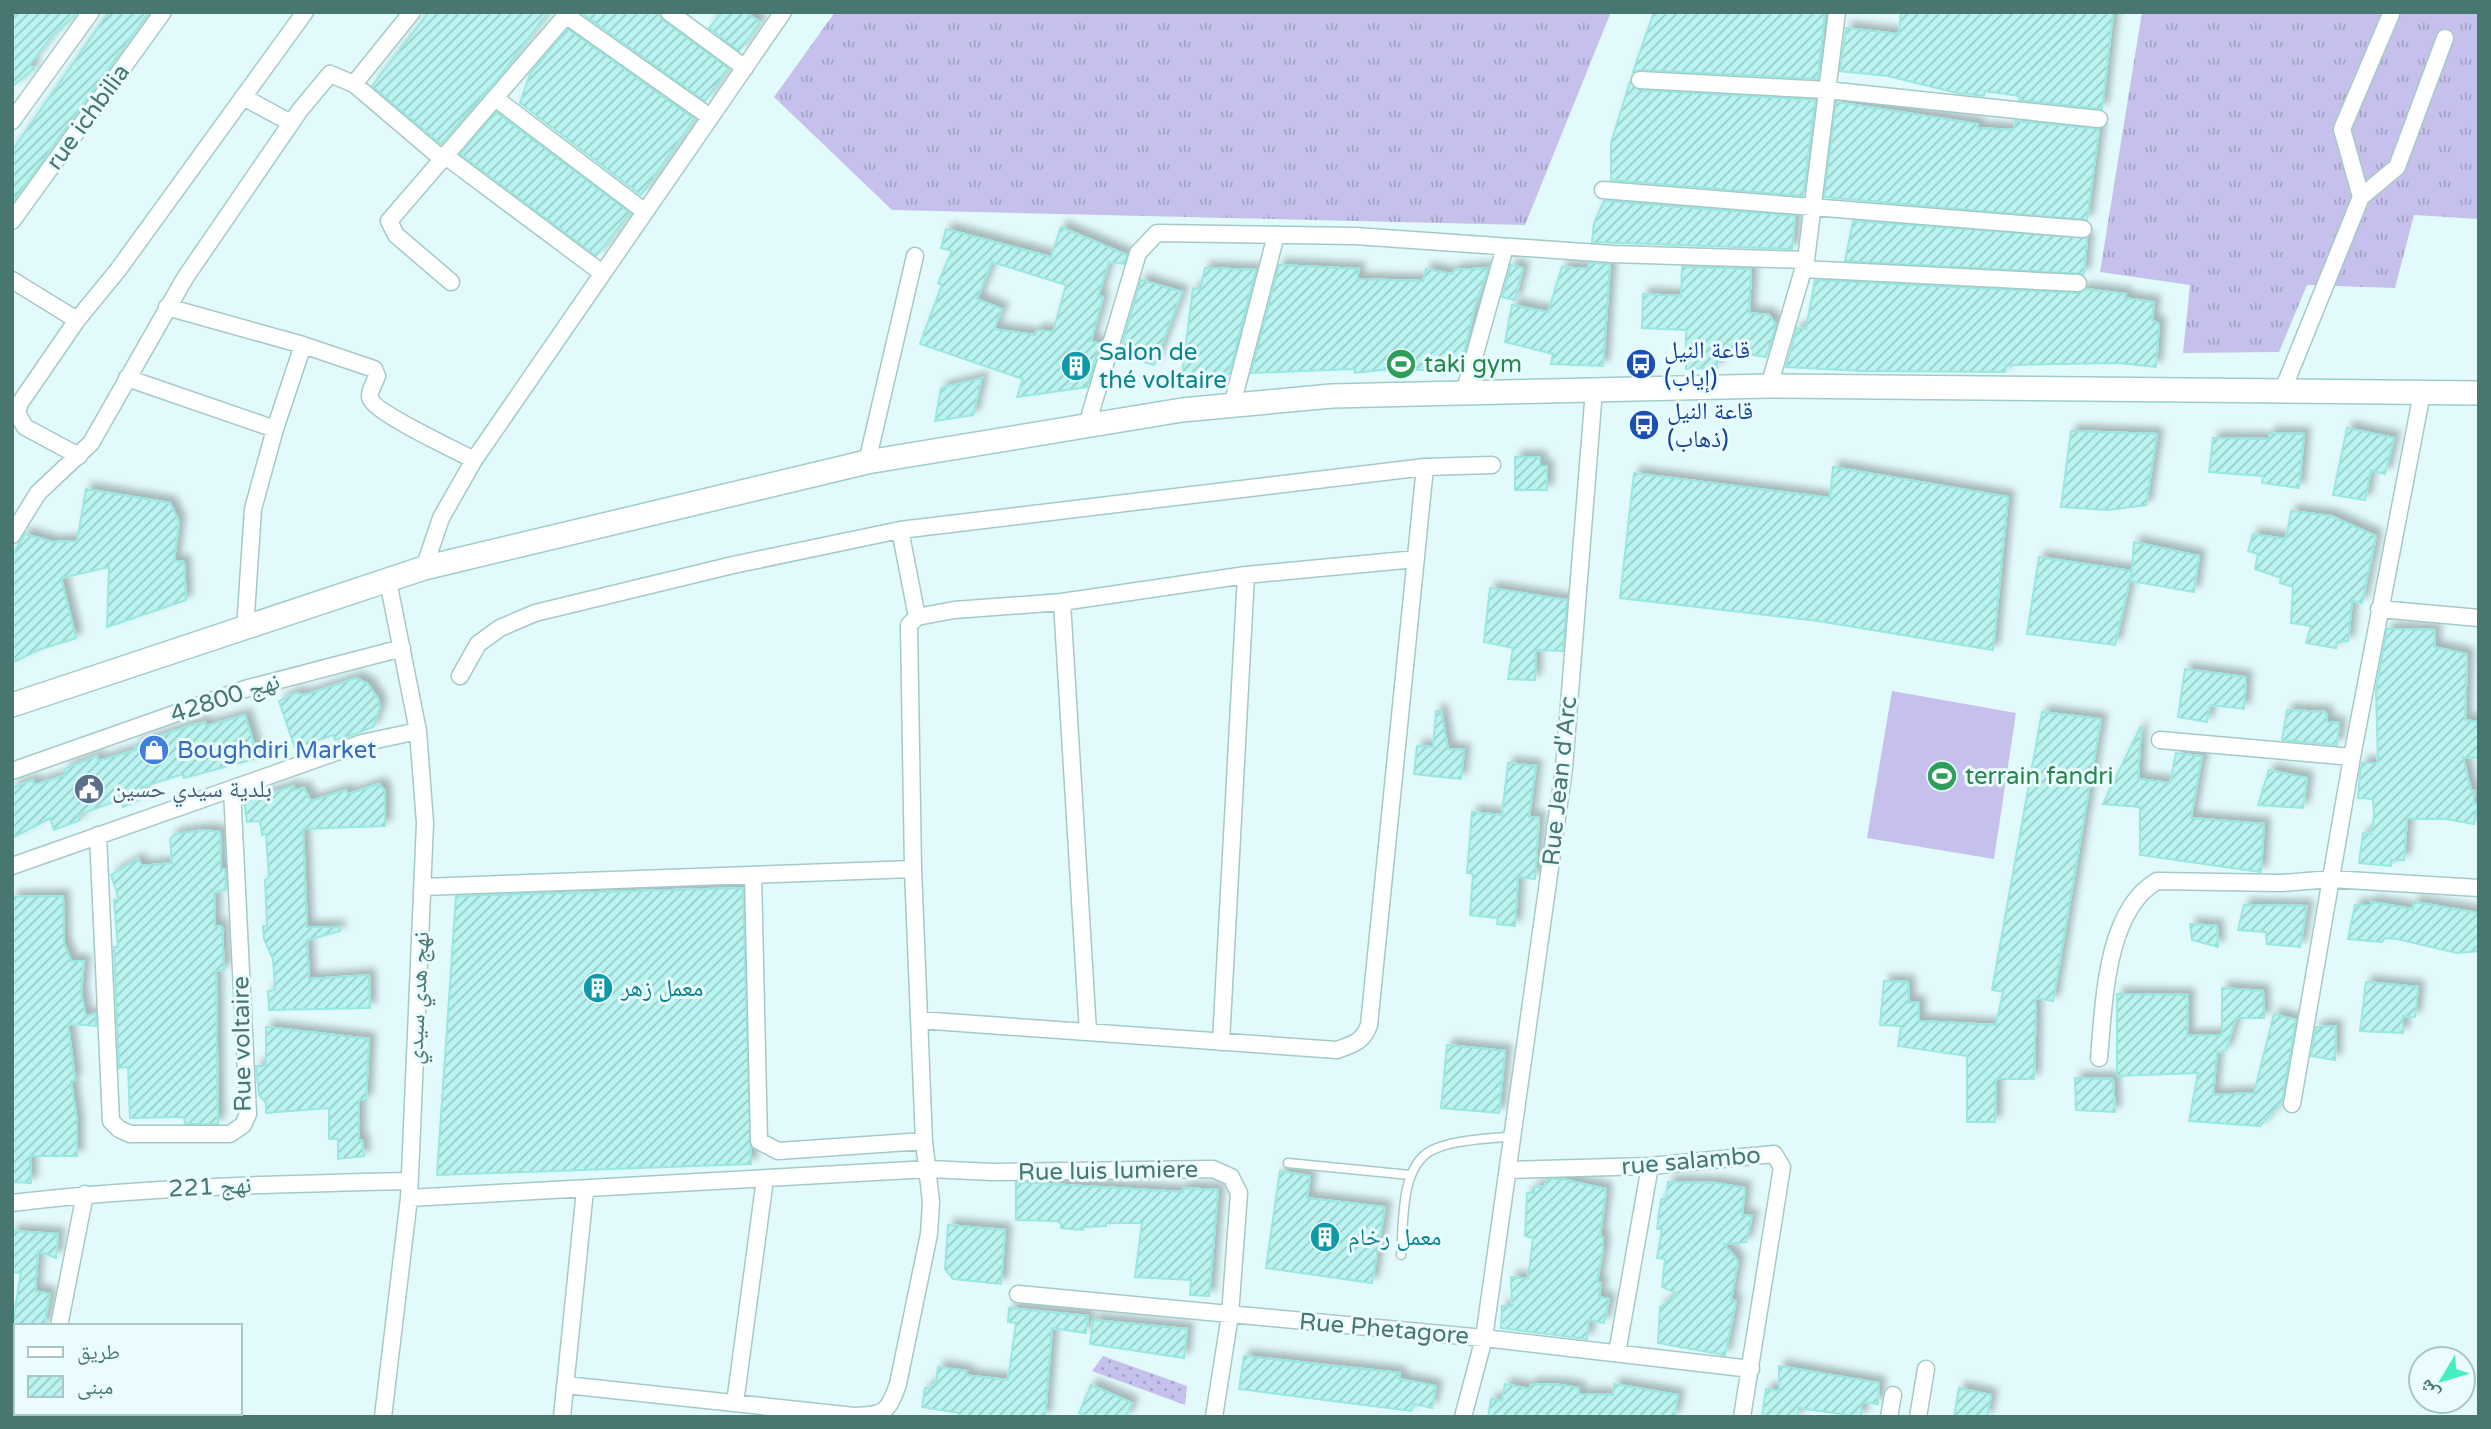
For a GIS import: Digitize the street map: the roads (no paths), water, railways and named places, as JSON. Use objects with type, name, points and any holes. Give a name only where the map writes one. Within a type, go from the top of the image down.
[{"type":"main road","points":[[12,705],[85,678],[244,629],[424,568],[867,462],[1087,425],[1232,405],[1332,396],[1769,386],[2479,393]]},
{"type":"street","points":[[12,121],[91,12]]},
{"type":"street","name":"rue ichbilia","points":[[12,222],[163,12]]},
{"type":"street","points":[[79,456],[25,427],[17,413],[20,403],[77,320],[118,270],[305,12]]},
{"type":"street","points":[[354,84],[412,12]]},
{"type":"street","points":[[669,12],[745,68]]},
{"type":"street","points":[[424,568],[441,518],[474,460],[783,12]]},
{"type":"street","points":[[1769,386],[1804,265],[1838,12]]},
{"type":"street","points":[[451,282],[396,235],[389,221],[568,14],[710,117]]},
{"type":"street","points":[[2361,197],[2342,129],[2391,14]]},
{"type":"street","points":[[2282,392],[2361,197],[2398,167],[2445,38]]},
{"type":"street","points":[[12,535],[37,493],[90,443],[167,307],[325,76],[334,74],[354,84],[443,157],[602,273]]},
{"type":"street","points":[[1640,80],[1828,90],[2099,119]]},
{"type":"street","points":[[243,97],[291,123]]},
{"type":"street","points":[[495,97],[644,211]]},
{"type":"street","points":[[1603,190],[2083,229]]},
{"type":"street","points":[[1087,425],[1138,253],[1157,233],[1356,236],[2078,283]]},
{"type":"street","points":[[1232,405],[1276,235]]},
{"type":"street","points":[[1464,393],[1505,247]]},
{"type":"street","points":[[867,462],[915,256]]},
{"type":"street","points":[[12,280],[77,320]]},
{"type":"street","points":[[167,307],[303,345],[374,369],[377,376],[370,395],[373,402],[394,418],[474,460]]},
{"type":"street","points":[[244,629],[254,509],[275,429],[303,345]]},
{"type":"street","points":[[127,378],[275,429]]},
{"type":"street","name":"Rue Jean d'Arc","points":[[1463,1417],[1484,1338],[1564,768],[1594,390]]},
{"type":"street","points":[[2292,1104],[2351,757],[2422,393]]},
{"type":"street","points":[[460,676],[478,643],[500,628],[535,613],[733,565],[900,530],[1425,467],[1492,465]]},
{"type":"street","points":[[919,1020],[1337,1050],[1357,1043],[1365,1036],[1369,1025],[1425,467]]},
{"type":"street","points":[[900,530],[917,617]]},
{"type":"street","points":[[566,1385],[879,1416],[891,1407],[929,1234],[929,1169],[924,1141],[913,869],[909,625],[917,617],[954,610],[1062,602],[1246,575],[1416,559]]},
{"type":"street","points":[[1221,1042],[1246,575]]},
{"type":"street","name":"نهج هدي سيدي","points":[[383,1417],[409,1189],[425,823],[418,731],[388,581]]},
{"type":"street","points":[[1062,602],[1087,1032]]},
{"type":"street","points":[[2379,608],[2479,618]]},
{"type":"street","name":"نهج 42800","points":[[12,771],[245,689],[402,648]]},
{"type":"street","points":[[12,866],[362,743],[418,731]]},
{"type":"street","points":[[2160,740],[2351,757]]},
{"type":"street","name":"Rue voltaire","points":[[98,835],[111,1121],[130,1134],[230,1134],[243,1125],[248,1114],[232,789]]},
{"type":"street","points":[[423,887],[913,869]]},
{"type":"street","points":[[753,875],[759,1141],[778,1151],[924,1141]]},
{"type":"street","points":[[2099,1058],[2108,974],[2122,928],[2143,890],[2157,881],[2282,883],[2331,879],[2479,888]]},
{"type":"street","name":"rue salambo","points":[[1508,1170],[1650,1166],[1774,1154],[1782,1167],[1742,1417]]},
{"type":"street","points":[[1617,1353],[1650,1166]]},
{"type":"street","name":"Rue luis lumiere","points":[[765,1179],[929,1169],[992,1172],[1213,1169],[1231,1177],[1239,1193],[1230,1315],[1214,1417]]},
{"type":"street","points":[[735,1403],[765,1179]]},
{"type":"street","name":"نهج 221","points":[[12,1203],[85,1194],[223,1185],[585,1190],[765,1179]]},
{"type":"street","points":[[562,1417],[585,1190]]},
{"type":"street","points":[[59,1324],[85,1194]]},
{"type":"street","name":"Rue Phetagore","points":[[1018,1294],[1484,1338],[1751,1369]]},
{"type":"street","points":[[1918,1417],[1926,1369]]},
{"type":"street","points":[[1889,1417],[1893,1395]]},
{"type":"lane","points":[[1401,1255],[1410,1175],[1419,1160],[1436,1148],[1513,1136]]},
{"type":"lane","points":[[1288,1163],[1410,1175]]},
{"type":"place","name":"taki gym","points":[[1401,364]]},
{"type":"place","name":"قاعة النيل (إياب)","points":[[1641,364]]},
{"type":"place","name":"Salon de thé voltaire","points":[[1076,366]]},
{"type":"place","name":"قاعة النيل (ذهاب)","points":[[1644,425]]},
{"type":"place","name":"Boughdiri Market","points":[[154,750]]},
{"type":"place","name":"terrain fandri","points":[[1942,776]]},
{"type":"place","name":"بلدية سيدي حسين","points":[[89,789]]},
{"type":"place","name":"معمل زهر","points":[[598,988]]},
{"type":"place","name":"معمل رخام","points":[[1325,1237]]}]
